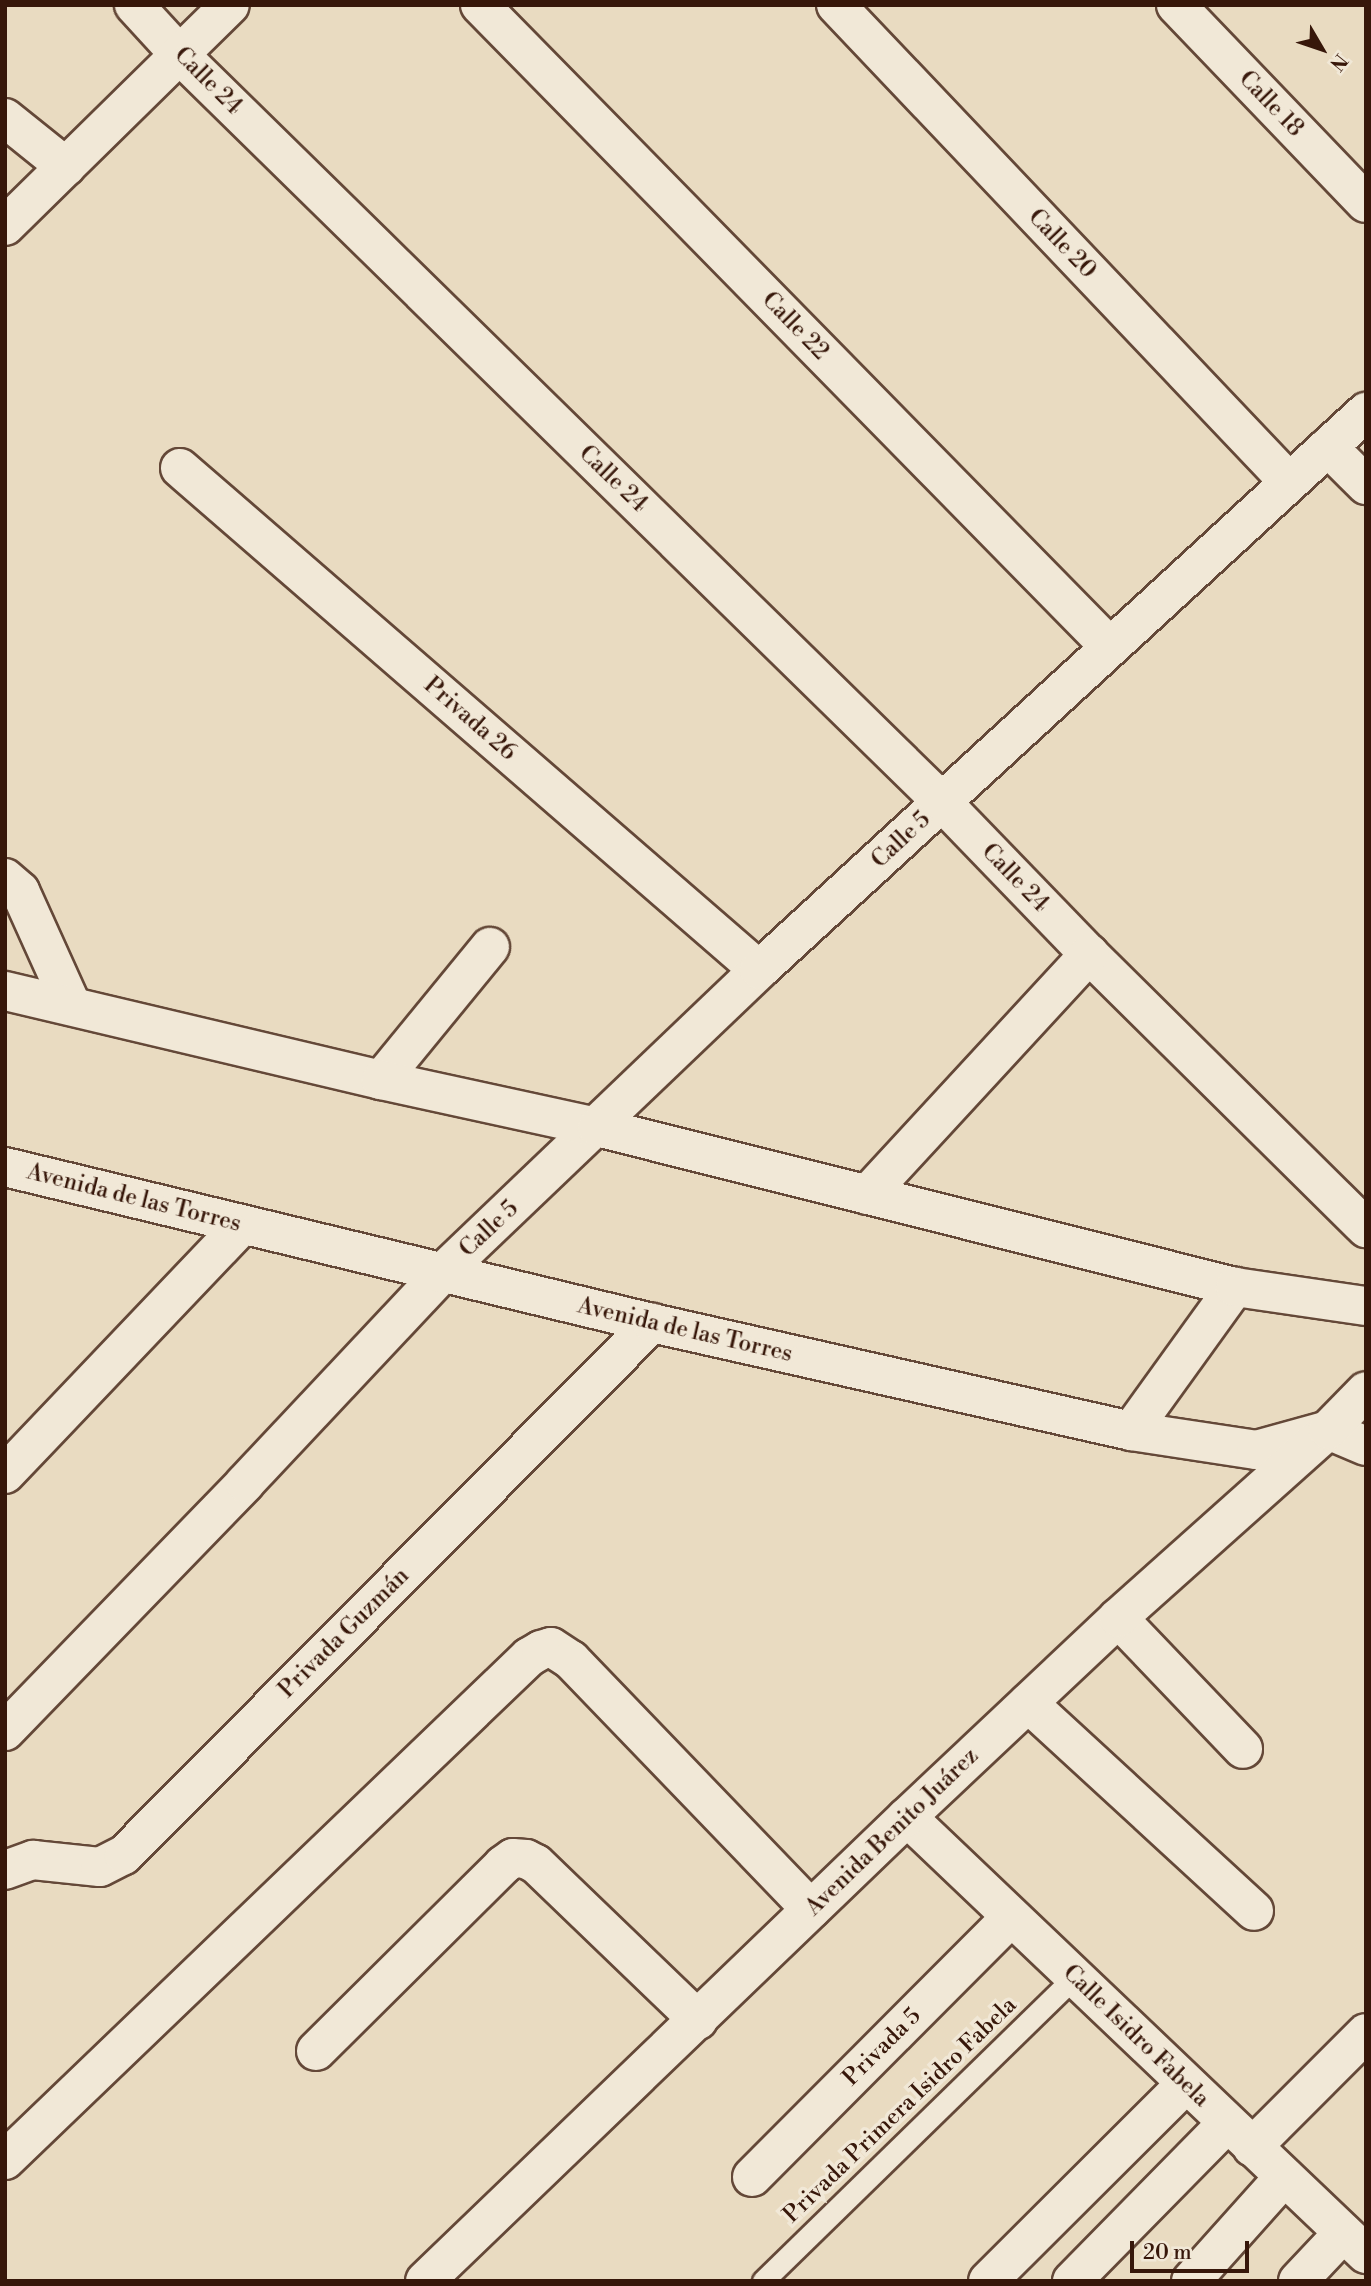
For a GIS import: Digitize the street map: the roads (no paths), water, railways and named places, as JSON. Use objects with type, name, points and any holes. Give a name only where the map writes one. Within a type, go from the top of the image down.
[{"type":"street","name":"Calle 24","points":[[134,5],[180,54],[942,802],[1089,954],[1366,1228]]},
{"type":"street","points":[[5,226],[230,5]]},
{"type":"street","name":"Calle 22","points":[[480,5],[1110,647]]},
{"type":"street","name":"Calle 20","points":[[836,5],[1289,482]]},
{"type":"street","name":"Calle 18","points":[[1176,5],[1366,203]]},
{"type":"street","points":[[5,118],[66,166]]},
{"type":"street","name":"Calle 5","points":[[5,1731],[245,1483],[442,1273],[760,970],[1366,412]]},
{"type":"street","points":[[1328,447],[1366,485]]},
{"type":"street","name":"Privada 26","points":[[180,468],[760,970]]},
{"type":"street","points":[[5,878],[20,891],[72,1006]]},
{"type":"street","points":[[381,1080],[490,947]]},
{"type":"street","points":[[867,1195],[1089,954]]},
{"type":"street","points":[[5,990],[381,1080],[597,1127],[1235,1287],[1366,1306]]},
{"type":"street","name":"Avenida de las Torres","points":[[5,1167],[652,1323],[1131,1431],[1256,1451],[1328,1430]]},
{"type":"street","points":[[5,1474],[242,1225]]},
{"type":"street","points":[[1131,1431],[1235,1287]]},
{"type":"street","name":"Privada Guzmán","points":[[5,1870],[33,1860],[100,1867],[124,1855],[652,1323]]},
{"type":"street","name":"Avenida Benito Juárez","points":[[425,2281],[906,1817],[1118,1618],[1328,1430],[1366,1391]]},
{"type":"street","points":[[1328,1430],[1366,1446]]},
{"type":"street","points":[[1118,1618],[1243,1749]]},
{"type":"street","points":[[5,2160],[519,1666],[541,1650],[551,1647],[572,1660],[811,1909]]},
{"type":"street","points":[[1028,1703],[1254,1911]]},
{"type":"street","name":"Calle Isidro Fabela","points":[[906,1817],[1284,2177],[1357,2241]]},
{"type":"street","points":[[316,2051],[513,1858],[526,1859],[536,1864],[698,2020]]},
{"type":"street","name":"Privada 5","points":[[752,2177],[1011,1917]]},
{"type":"street","points":[[1072,2281],[1240,2135],[1366,2034]]},
{"type":"street","points":[[988,2281],[1186,2084]]},
{"type":"street","points":[[1191,2281],[1284,2177]]},
{"type":"street","points":[[1298,2281],[1357,2241]]},
{"type":"lane","name":"Privada Primera Isidro Fabela","points":[[763,2281],[1074,1977]]}]
